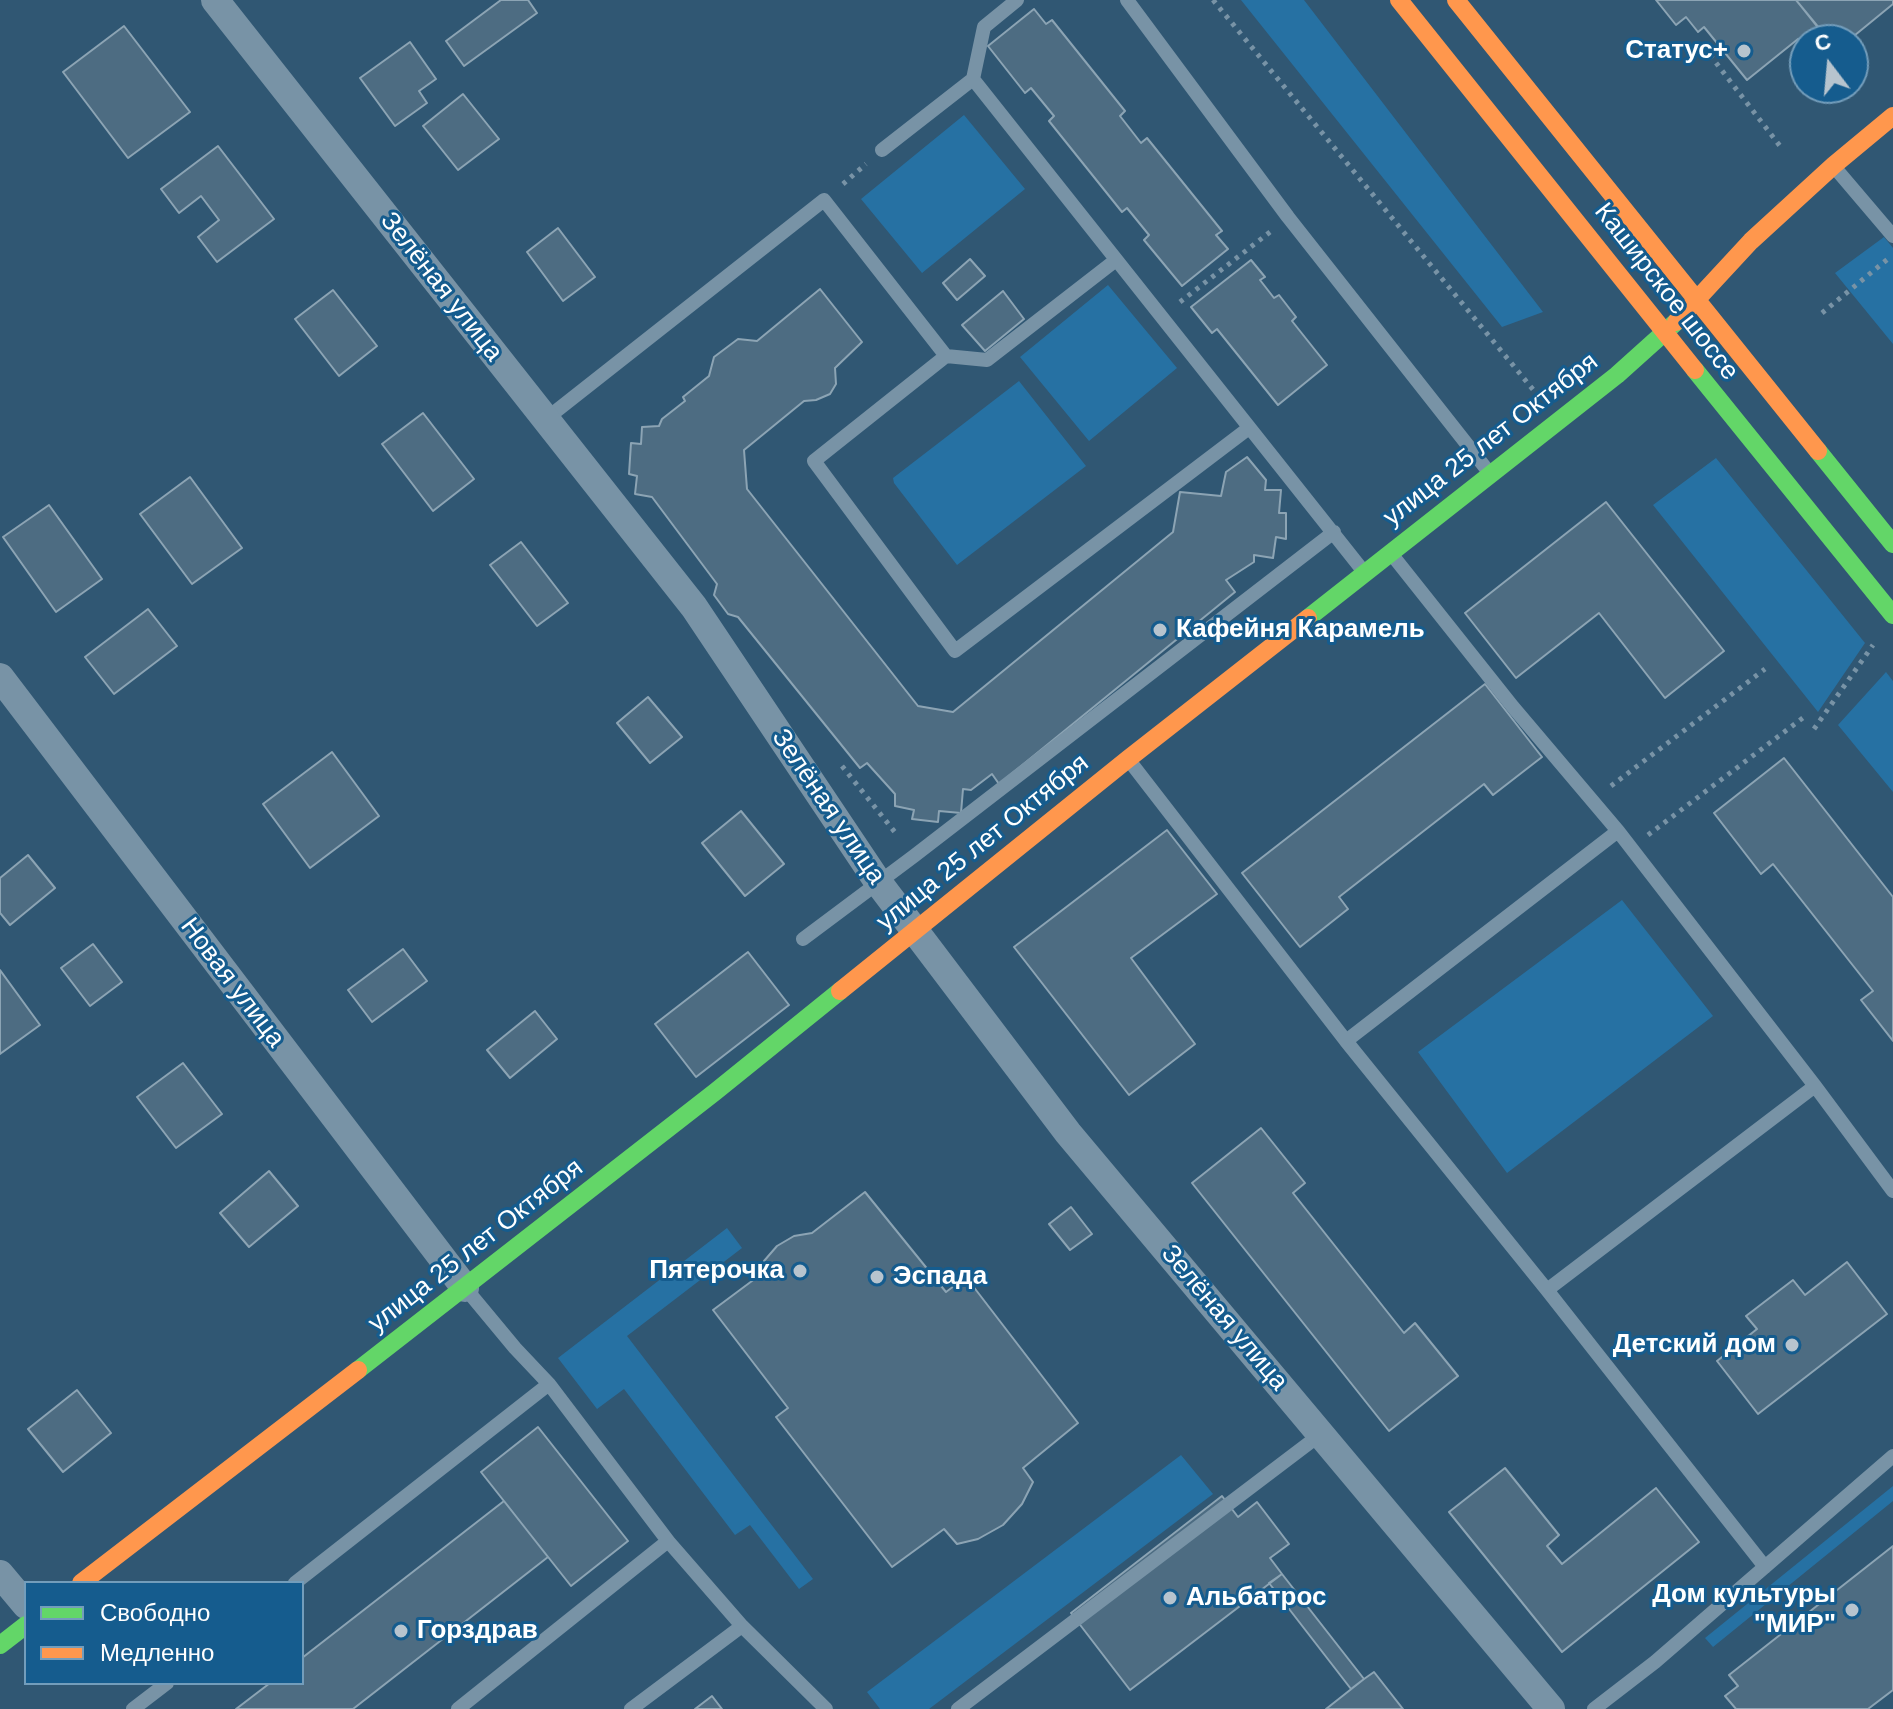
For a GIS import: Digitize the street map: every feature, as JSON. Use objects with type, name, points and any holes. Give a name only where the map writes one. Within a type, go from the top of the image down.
[{"type":"street","name":"Зелёная улица","points":[[215,0],[694,607],[878,882],[1068,1133],[1551,1709]]},
{"type":"street","name":"Каширское шоссе","points":[[1399,0],[1893,615]]},
{"type":"street","name":"Каширское шоссе","points":[[1456,0],[1893,544]]},
{"type":"street","name":"улица 25 лет Октября","points":[[84,1581],[715,1092],[1128,759],[1617,375],[1697,301],[1751,241],[1893,116]]},
{"type":"street","name":"Новая улица","points":[[0,677],[465,1288]]},
{"type":"street","points":[[0,1574],[24,1603]]},
{"type":"street","points":[[0,1645],[24,1627]]},
{"type":"lane","points":[[882,150],[973,79],[984,27],[1017,0]]},
{"type":"lane","points":[[1127,0],[1288,217],[1491,475]]},
{"type":"lane","points":[[973,79],[1364,572]]},
{"type":"lane","points":[[1834,165],[1893,236]]},
{"type":"lane","points":[[546,419],[824,200],[946,356]]},
{"type":"lane","points":[[1116,260],[987,360],[946,356],[814,461],[955,651],[1249,428]]},
{"type":"lane","points":[[803,939],[1334,532]]},
{"type":"lane","points":[[1390,552],[1513,707],[1631,847],[1893,1191]]},
{"type":"lane","points":[[1128,759],[1346,1041],[1765,1567]]},
{"type":"lane","points":[[1346,1041],[1618,831]]},
{"type":"lane","points":[[1547,1290],[1815,1086]]},
{"type":"lane","points":[[465,1288],[549,1384],[668,1541],[742,1626],[826,1709]]},
{"type":"lane","points":[[298,1581],[549,1384]]},
{"type":"lane","points":[[960,1708],[1321,1434]]},
{"type":"lane","points":[[1594,1709],[1655,1662],[1893,1456]]},
{"type":"lane","points":[[458,1709],[668,1541]]},
{"type":"lane","points":[[631,1709],[742,1626]]},
{"type":"lane","points":[[133,1709],[164,1685]]},
{"type":"path","points":[[1213,0],[1542,400]]},
{"type":"path","points":[[1710,55],[1780,146]]},
{"type":"path","points":[[824,200],[882,150]]},
{"type":"path","points":[[1160,318],[1288,217]]},
{"type":"path","points":[[1822,313],[1893,255]]},
{"type":"path","points":[[1814,729],[1874,643]]},
{"type":"path","points":[[1591,801],[1765,669]]},
{"type":"path","points":[[1631,847],[1804,717]]},
{"type":"shaded area","points":[[1241,0],[1304,0],[1543,312],[1502,327]]},
{"type":"shaded area","points":[[964,115],[1025,189],[922,273],[861,199]]},
{"type":"shaded area","points":[[1884,237],[1893,248],[1893,344],[1835,273]]},
{"type":"shaded area","points":[[1108,285],[1177,368],[1089,441],[1020,357]]},
{"type":"shaded area","points":[[1019,381],[1086,466],[957,565],[893,478]]},
{"type":"shaded area","points":[[1716,458],[1865,643],[1818,712],[1653,505]]},
{"type":"shaded area","points":[[1886,672],[1893,681],[1893,792],[1838,725]]},
{"type":"shaded area","points":[[1622,900],[1713,1016],[1507,1173],[1418,1052]]},
{"type":"shaded area","points":[[727,1228],[742,1248],[627,1336],[813,1579],[799,1589],[750,1525],[735,1535],[624,1389],[597,1409],[558,1358]]},
{"type":"shaded area","points":[[1181,1455],[1213,1494],[929,1709],[880,1709],[867,1692]]},
{"type":"shaded area","points":[[1893,1486],[1893,1501],[1713,1647],[1705,1638]]},
{"type":"building","points":[[501,0],[528,0],[537,13],[464,66],[446,41]]},
{"type":"building","points":[[1656,0],[1796,0],[1815,24],[1789,24],[1789,46],[1747,80],[1704,27],[1698,32],[1686,17],[1676,25]]},
{"type":"building","points":[[1796,0],[1893,0],[1893,4],[1869,24],[1816,24]]},
{"type":"building","points":[[1034,9],[1046,24],[1052,20],[1125,111],[1120,116],[1141,143],[1147,138],[1222,231],[1216,235],[1228,249],[1182,286],[1144,240],[1149,235],[1127,208],[1122,212],[1049,121],[1054,116],[1031,88],[1025,93],[988,46]]},
{"type":"building","points":[[124,26],[190,112],[128,158],[63,72]]},
{"type":"building","points":[[410,42],[436,79],[419,91],[427,103],[395,126],[360,78]]},
{"type":"building","points":[[463,94],[499,139],[458,170],[423,126]]},
{"type":"building","points":[[218,146],[274,219],[217,262],[198,237],[219,220],[201,196],[179,213],[161,189]]},
{"type":"building","points":[[558,228],[595,277],[563,301],[527,252]]},
{"type":"building","points":[[970,259],[985,276],[957,300],[943,283]]},
{"type":"building","points":[[1251,260],[1265,277],[1260,280],[1274,298],[1279,295],[1296,317],[1292,321],[1327,365],[1278,405],[1217,329],[1212,333],[1191,307]]},
{"type":"building","points":[[820,289],[862,342],[835,368],[836,384],[830,394],[804,401],[744,450],[747,489],[918,706],[953,712],[1173,532],[1180,492],[1221,496],[1226,472],[1247,457],[1266,480],[1265,490],[1281,490],[1279,513],[1286,513],[1286,539],[1276,537],[1273,558],[1254,555],[1254,562],[1226,580],[1235,592],[999,784],[992,774],[971,790],[963,789],[961,813],[939,811],[938,822],[912,819],[914,810],[895,806],[895,794],[867,763],[860,768],[738,617],[728,614],[714,595],[717,584],[652,497],[635,494],[637,476],[629,474],[631,443],[641,444],[642,427],[659,426],[662,419],[685,401],[683,397],[709,376],[714,357],[738,339],[757,341]]},
{"type":"building","points":[[333,290],[377,346],[339,376],[295,319]]},
{"type":"building","points":[[1003,291],[1024,319],[985,351],[962,325]]},
{"type":"building","points":[[423,413],[474,479],[433,511],[382,444]]},
{"type":"building","points":[[190,477],[242,548],[192,584],[140,514]]},
{"type":"building","points":[[1606,502],[1724,651],[1665,698],[1599,613],[1516,678],[1465,613]]},
{"type":"building","points":[[49,505],[102,579],[56,612],[3,537]]},
{"type":"building","points":[[521,542],[568,603],[537,626],[490,565]]},
{"type":"building","points":[[148,609],[177,646],[114,694],[85,657]]},
{"type":"building","points":[[1485,684],[1542,757],[1493,795],[1484,784],[1339,897],[1348,909],[1300,947],[1242,873]]},
{"type":"building","points":[[648,697],[682,737],[650,763],[617,723]]},
{"type":"building","points":[[332,752],[379,816],[310,868],[263,804]]},
{"type":"building","points":[[1784,758],[1893,897],[1893,1041],[1861,1000],[1873,991],[1773,864],[1761,874],[1714,813]]},
{"type":"building","points":[[741,811],[784,864],[745,896],[702,843]]},
{"type":"building","points":[[1167,830],[1217,894],[1131,958],[1195,1044],[1129,1095],[1014,947]]},
{"type":"building","points":[[28,855],[55,888],[10,925],[0,913],[0,878]]},
{"type":"building","points":[[93,944],[122,982],[90,1006],[61,968]]},
{"type":"building","points":[[403,949],[427,981],[372,1022],[348,990]]},
{"type":"building","points":[[748,952],[789,1005],[696,1077],[655,1024]]},
{"type":"building","points":[[0,970],[40,1025],[0,1054]]},
{"type":"building","points":[[535,1011],[557,1039],[510,1078],[487,1050]]},
{"type":"building","points":[[183,1063],[222,1114],[176,1148],[137,1097]]},
{"type":"building","points":[[1261,1128],[1305,1183],[1293,1193],[1404,1333],[1415,1323],[1458,1376],[1389,1431],[1192,1183]]},
{"type":"building","points":[[269,1171],[298,1206],[249,1247],[220,1213]]},
{"type":"building","name":"Эспада","points":[[865,1192],[946,1292],[966,1277],[1078,1423],[1023,1468],[1033,1482],[1022,1504],[1003,1525],[978,1539],[957,1544],[944,1529],[892,1567],[776,1417],[788,1408],[713,1310],[760,1275],[764,1261],[777,1246],[794,1236],[812,1233]]},
{"type":"building","points":[[1071,1207],[1092,1234],[1070,1250],[1049,1224]]},
{"type":"building","name":"Детский дом","points":[[1847,1262],[1887,1314],[1758,1414],[1717,1361],[1757,1329],[1746,1316],[1793,1280],[1805,1295]]},
{"type":"building","points":[[77,1390],[111,1433],[63,1472],[28,1429]]},
{"type":"building","points":[[538,1427],[628,1541],[571,1586],[481,1472]]},
{"type":"building","points":[[1505,1468],[1559,1535],[1547,1546],[1562,1564],[1656,1488],[1699,1542],[1562,1652],[1449,1512]]},
{"type":"building","name":"Альбатрос","points":[[1222,1496],[1238,1517],[1257,1502],[1289,1544],[1270,1558],[1282,1574],[1130,1690],[1071,1613]]},
{"type":"building","points":[[504,1501],[548,1557],[353,1709],[236,1709],[267,1685],[304,1685],[304,1656]]},
{"type":"building","name":"Дом культуры \"МИР\"","points":[[1893,1546],[1893,1690],[1868,1709],[1736,1709],[1725,1696],[1738,1686],[1729,1675]]},
{"type":"building","points":[[1282,1574],[1364,1679],[1351,1689],[1269,1583]]},
{"type":"building","points":[[1374,1672],[1403,1709],[1326,1709],[1364,1679]]},
{"type":"building","points":[[712,1696],[722,1709],[695,1709]]},
{"type":"traffic: fast","points":[[1308,618],[1617,375],[1676,322]]},
{"type":"traffic: fast","points":[[1695,370],[1893,615]]},
{"type":"traffic: fast","points":[[1818,451],[1893,544]]},
{"type":"traffic: fast","points":[[358,1370],[840,991]]},
{"type":"traffic: fast","points":[[0,1645],[24,1627]]},
{"type":"traffic: slow","points":[[1399,0],[1695,370]]},
{"type":"traffic: slow","points":[[1456,0],[1818,451]]},
{"type":"traffic: slow","points":[[1676,322],[1751,241],[1893,116]]},
{"type":"traffic: slow","points":[[840,991],[1308,618]]},
{"type":"traffic: slow","points":[[84,1581],[358,1370]]},
{"type":"place","name":"Статус+","points":[[1744,51]]},
{"type":"place","name":"Кафейня Карамель","points":[[1160,630]]},
{"type":"place","name":"Пятерочка","points":[[800,1271]]},
{"type":"place","name":"Эспада","points":[[877,1277]]},
{"type":"place","name":"Детский дом","points":[[1792,1345]]},
{"type":"place","name":"Альбатрос","points":[[1170,1598]]},
{"type":"place","name":"Дом культуры \"МИР\"","points":[[1852,1610]]},
{"type":"place","name":"Горздрав","points":[[401,1631]]}]
